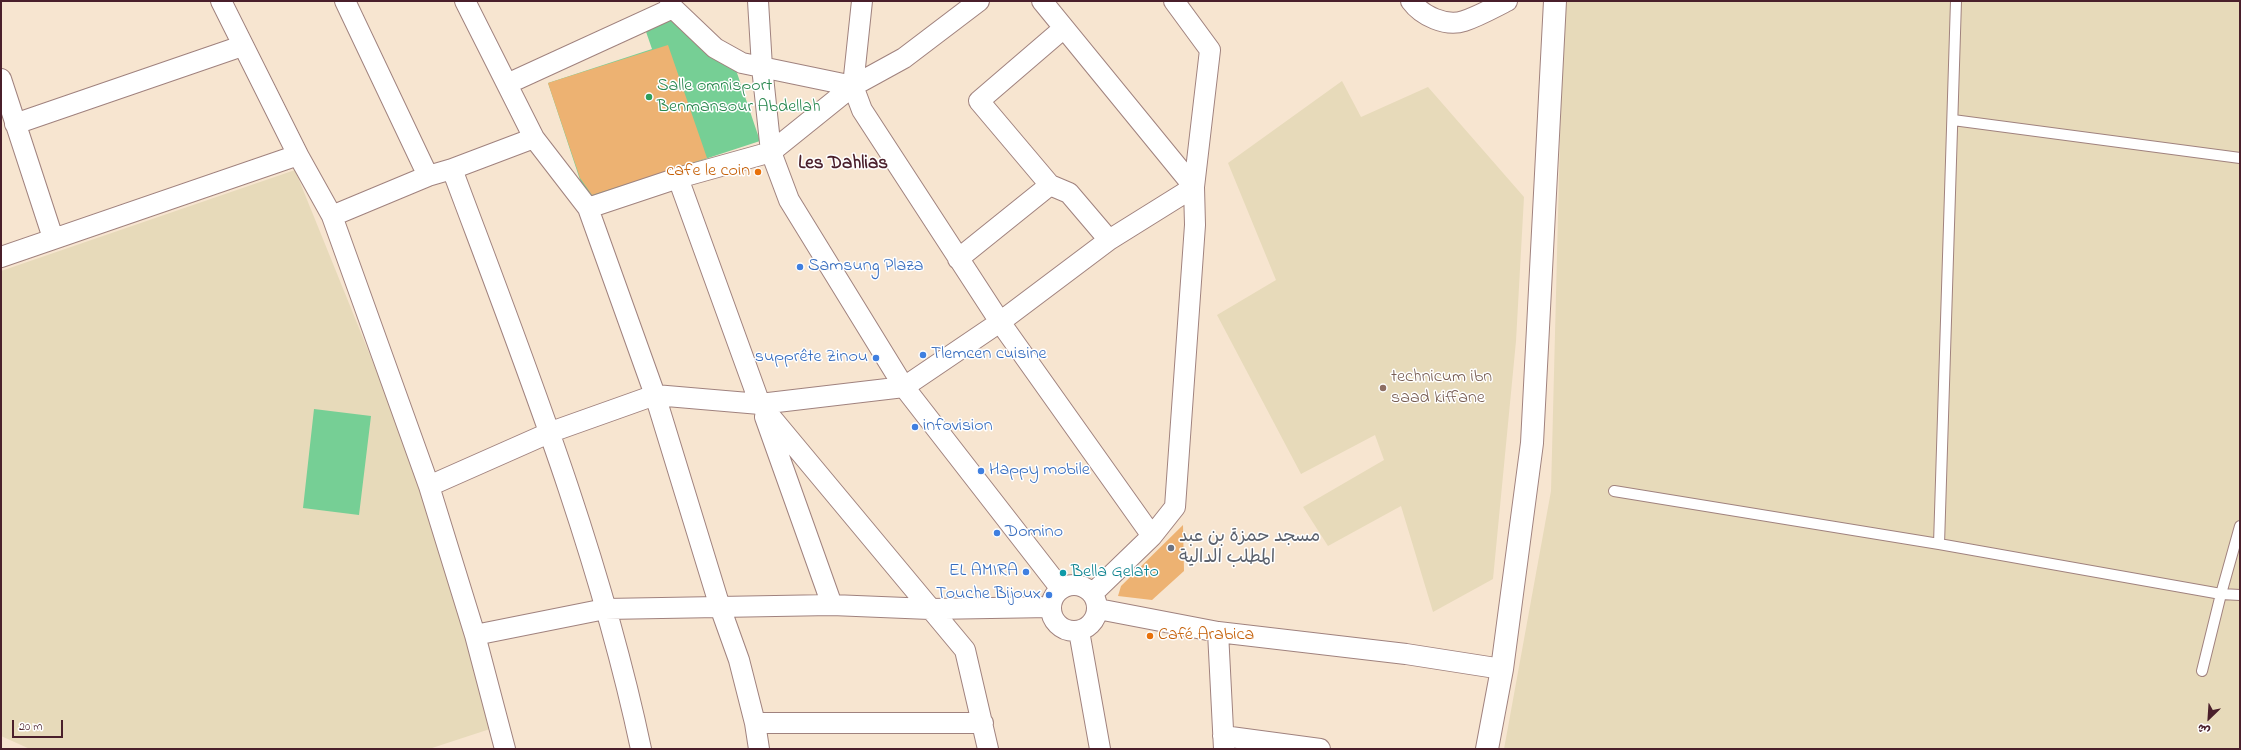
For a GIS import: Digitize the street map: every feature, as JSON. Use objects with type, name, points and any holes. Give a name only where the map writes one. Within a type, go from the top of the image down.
[{"type":"street","points":[[221,1],[242,46],[298,155],[332,216],[429,486],[475,635],[505,749]]},
{"type":"street","points":[[345,1],[428,176]]},
{"type":"street","points":[[465,1],[534,138],[588,208],[655,395],[720,607],[739,660],[755,723],[759,749]]},
{"type":"street","points":[[758,1],[762,67],[771,152],[789,200],[904,387],[1061,589]]},
{"type":"street","points":[[862,1],[853,86],[862,110],[1000,322],[1152,536]]},
{"type":"street","points":[[588,208],[678,178],[771,152],[853,86],[904,58],[979,1]]},
{"type":"street","points":[[1042,1],[1194,187]]},
{"type":"street","points":[[1174,1],[1210,50],[1194,187],[1195,225],[1175,507],[1152,536],[1095,601],[1092,623],[1079,631],[1065,629],[1054,620],[1051,607],[1052,600],[1061,589],[1074,584],[1088,588],[1095,601],[1218,632],[1406,654],[1502,669]]},
{"type":"street","points":[[1411,1],[1422,13],[1448,22],[1463,22],[1507,1]]},
{"type":"street","points":[[1486,749],[1502,669],[1532,444],[1555,1]]},
{"type":"street","points":[[507,84],[672,5],[715,48],[742,63],[853,86]]},
{"type":"street","points":[[1064,28],[979,101],[1050,185],[1069,193],[1109,240]]},
{"type":"street","points":[[15,124],[242,46]]},
{"type":"street","points":[[1,79],[53,238]]},
{"type":"street","points":[[332,216],[428,176],[452,169],[534,138]]},
{"type":"street","points":[[1,257],[298,155]]},
{"type":"street","points":[[452,169],[551,432],[626,678],[641,749]]},
{"type":"street","points":[[678,178],[832,605]]},
{"type":"street","points":[[958,259],[1050,185]]},
{"type":"street","points":[[429,486],[551,432],[655,395],[760,404],[904,387],[1000,322],[1109,240],[1194,187]]},
{"type":"street","points":[[760,404],[965,650],[988,749]]},
{"type":"street","points":[[475,635],[605,609],[832,605],[930,609],[1051,607]]},
{"type":"street","points":[[1079,631],[1100,749]]},
{"type":"street","points":[[1218,632],[1224,742],[1320,749]]},
{"type":"street","points":[[755,723],[983,723]]},
{"type":"lane","points":[[1940,544],[1956,1]]},
{"type":"lane","points":[[1953,120],[2240,158]]},
{"type":"lane","points":[[1614,491],[1940,544],[2220,594],[2240,595]]},
{"type":"lane","points":[[2202,671],[2220,594],[2240,526]]},
{"type":"shaded area","points":[[1566,1],[2240,1],[2240,749],[1504,749],[1551,491],[1561,97]]},
{"type":"shaded area","name":"technicum ibn saad kiffane","points":[[1342,81],[1361,117],[1428,87],[1524,197],[1516,341],[1493,579],[1433,612],[1401,506],[1328,546],[1303,507],[1384,460],[1375,435],[1301,474],[1217,315],[1276,280],[1228,163]]},
{"type":"shaded area","points":[[295,170],[423,486],[490,729],[429,749],[30,749],[1,736],[1,271]]},
{"type":"green space","name":"Salle omnisport Benmansour Abdellah","points":[[667,18],[734,64],[760,141],[586,198],[548,83],[652,49],[644,26]]},
{"type":"green space","points":[[314,409],[371,416],[359,515],[303,508]]},
{"type":"building","name":"Salle omnisport Benmansour Abdellah","points":[[668,45],[707,158],[592,195],[580,178],[548,83]]},
{"type":"building","name":"مسجد حمزة بن عبد المطلب الدالية","points":[[1183,525],[1184,571],[1152,600],[1118,596],[1121,586]]},
{"type":"place","name":"Salle omnisport Benmansour Abdellah","points":[[649,97]]},
{"type":"place","name":"cafe le coin","points":[[758,172]]},
{"type":"place","name":"Samsung Plaza","points":[[800,267]]},
{"type":"place","name":"Tlemcen cuisine","points":[[923,355]]},
{"type":"place","name":"supprête Zinou","points":[[876,358]]},
{"type":"place","name":"technicum ibn saad kiffane","points":[[1383,388]]},
{"type":"place","name":"infovision","points":[[915,427]]},
{"type":"place","name":"Happy mobile","points":[[981,471]]},
{"type":"place","name":"Domino","points":[[997,533]]},
{"type":"place","name":"مسجد حمزة بن عبد المطلب الدالية","points":[[1171,548]]},
{"type":"place","name":"EL AMIRA","points":[[1026,572]]},
{"type":"place","name":"Bella Gelato","points":[[1063,573]]},
{"type":"place","name":"Touche Bijoux","points":[[1049,595]]},
{"type":"place","name":"Café Arabica","points":[[1150,636]]},
{"type":"district","name":"Les Dahlias","points":[[843,165]]}]
